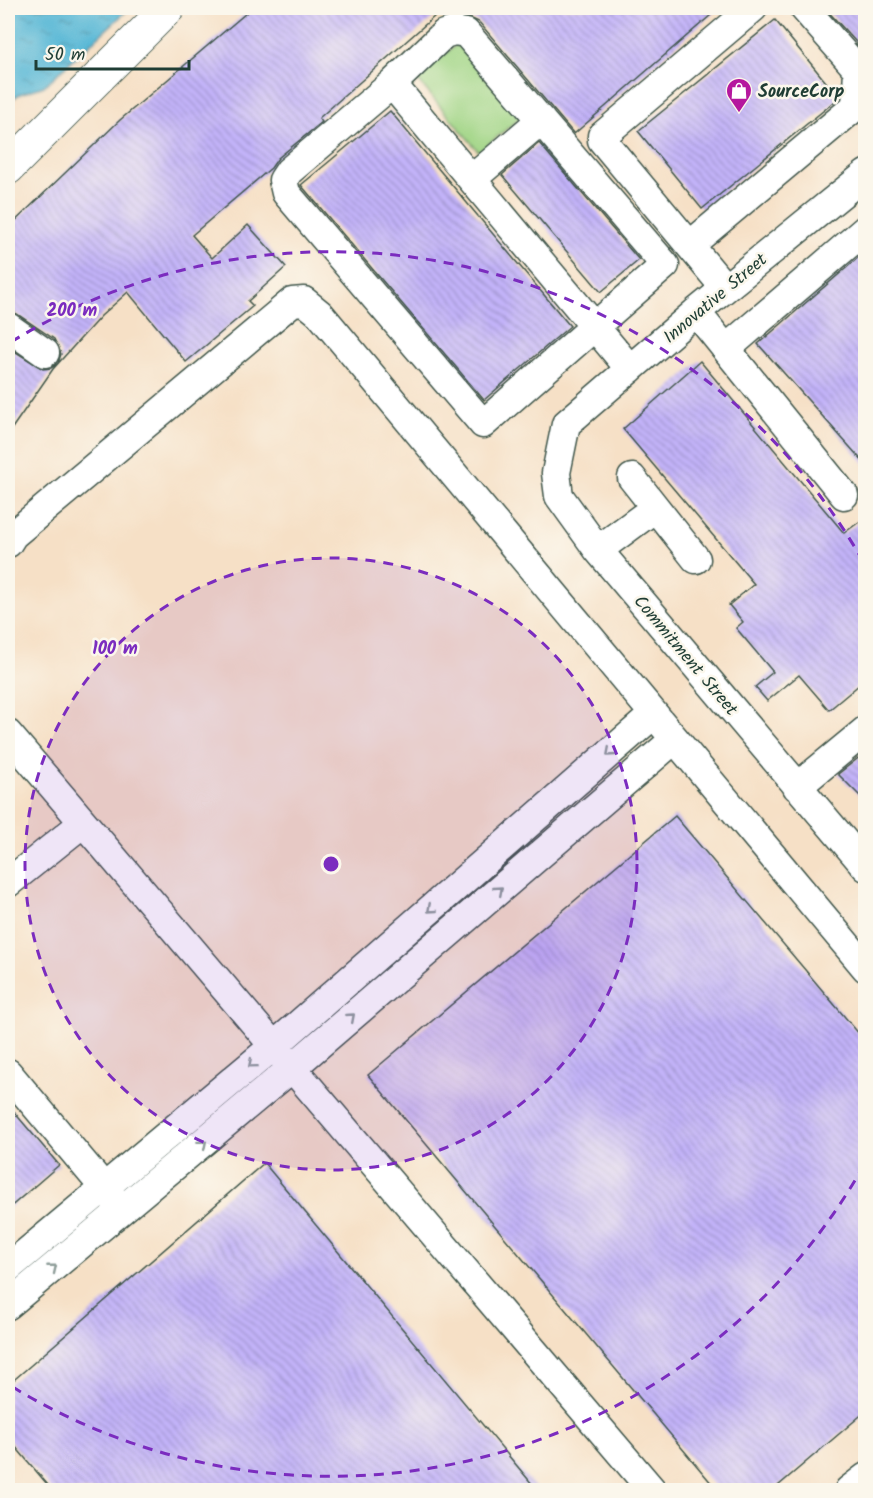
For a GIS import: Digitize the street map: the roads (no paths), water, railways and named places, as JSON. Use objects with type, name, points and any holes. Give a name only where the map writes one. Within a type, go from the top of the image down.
[{"type":"main road","points":[[8,168],[168,8]]},
{"type":"street","points":[[725,288],[604,145],[602,136],[753,8]]},
{"type":"street","points":[[690,245],[856,106],[858,70],[804,8]]},
{"type":"street","points":[[454,31],[466,33],[665,265],[483,424],[286,193],[283,180],[289,171],[392,84],[444,34],[454,31]]},
{"type":"street","points":[[392,84],[630,369]]},
{"type":"street","points":[[472,180],[541,120]]},
{"type":"street","name":"Innovative Street","points":[[566,424],[696,312],[866,174]]},
{"type":"street","points":[[726,349],[866,230]]},
{"type":"street","points":[[8,543],[22,528],[292,302],[304,301],[320,314],[866,968]]},
{"type":"street","points":[[696,312],[844,495]]},
{"type":"street","points":[[8,327],[45,353]]},
{"type":"street","name":"Commitment Street","points":[[566,424],[556,472],[559,496],[598,550],[865,866]]},
{"type":"street","points":[[632,478],[696,559]]},
{"type":"street","points":[[598,550],[655,508]]},
{"type":"street","points":[[8,1268],[275,1045],[654,714]]},
{"type":"street","points":[[797,787],[866,730]]},
{"type":"street","points":[[8,734],[294,1067],[652,1491]]},
{"type":"street","points":[[8,1305],[294,1067],[675,739]]},
{"type":"street","points":[[8,883],[83,823]]},
{"type":"street","points":[[8,1073],[123,1211]]},
{"type":"street","points":[[849,1491],[866,1477]]},
{"type":"water","points":[[8,8],[130,8],[44,86],[20,94],[8,102]]},
{"type":"place","name":"SourceCorp","points":[[739,114]]}]
